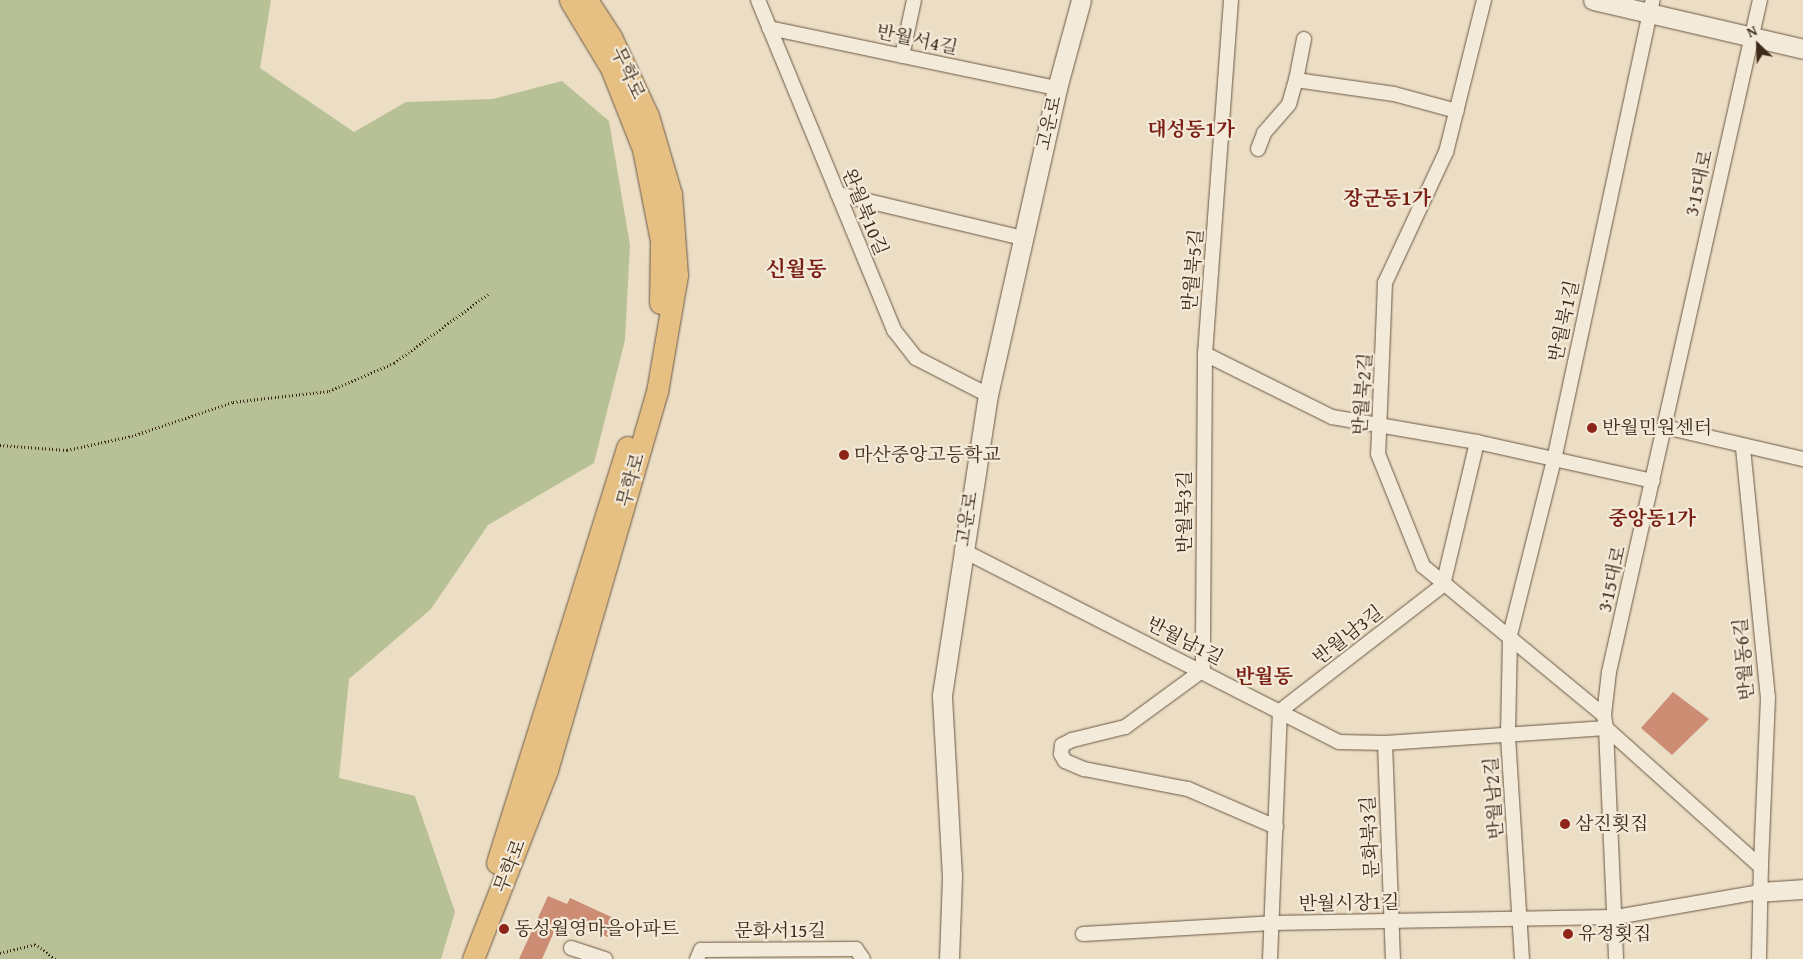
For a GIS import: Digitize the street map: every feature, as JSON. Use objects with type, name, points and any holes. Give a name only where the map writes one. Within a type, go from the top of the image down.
[{"type":"main road","name":"무학로","points":[[463,959],[634,426],[658,329],[661,241],[646,158],[611,68],[570,0]]},
{"type":"main road","name":"무학로","points":[[473,959],[547,770],[657,392],[677,275],[671,194],[648,116],[611,37],[587,0]]},
{"type":"main road","name":"고운로","points":[[949,959],[952,876],[942,695],[962,550],[988,395],[1057,88],[1081,0]]},
{"type":"main road","points":[[1593,0],[1652,7],[1803,50]]},
{"type":"main road","points":[[1759,892],[1803,890]]},
{"type":"street","name":"완월북10길","points":[[758,0],[894,330],[916,358],[988,395]]},
{"type":"street","points":[[902,56],[914,0]]},
{"type":"street","name":"반월북5길","points":[[1205,354],[1231,0]]},
{"type":"street","name":"반월북2길","points":[[1484,0],[1446,152],[1385,283],[1378,454],[1389,487],[1423,566],[1443,585],[1510,635],[1605,722]]},
{"type":"street","name":"3·15대로","points":[[1616,959],[1616,917],[1605,722],[1609,672],[1760,0]]},
{"type":"street","name":"반월북1길","points":[[1510,635],[1554,460],[1652,7]]},
{"type":"street","name":"반월서4길","points":[[769,28],[1057,88]]},
{"type":"street","points":[[1258,149],[1264,133],[1289,104],[1304,39]]},
{"type":"street","points":[[1296,80],[1394,94],[1457,111]]},
{"type":"street","points":[[838,194],[1023,238]]},
{"type":"street","points":[[1205,354],[1296,403],[1332,417],[1477,442],[1652,481]]},
{"type":"street","name":"반월북3길","points":[[1203,670],[1205,354]]},
{"type":"street","points":[[1665,427],[1743,448],[1803,460]]},
{"type":"street","points":[[1443,585],[1477,442]]},
{"type":"street","name":"반월동6길","points":[[1743,448],[1768,697],[1761,867]]},
{"type":"street","name":"반월남1길","points":[[962,550],[1203,670],[1339,742],[1385,743],[1508,734],[1605,722]]},
{"type":"street","name":"반월남3길","points":[[1280,712],[1443,585]]},
{"type":"street","name":"반월남2길","points":[[1510,635],[1508,734],[1522,959]]},
{"type":"street","points":[[1203,670],[1125,727],[1072,740],[1062,745],[1061,754],[1065,761],[1084,769],[1188,789],[1276,827]]},
{"type":"street","points":[[1270,959],[1280,712]]},
{"type":"street","points":[[1605,722],[1761,867],[1759,959]]},
{"type":"street","name":"문화북3길","points":[[1385,743],[1393,959]]},
{"type":"street","name":"반월시장1길","points":[[1083,934],[1393,920],[1521,920],[1616,917],[1759,892]]},
{"type":"street","points":[[571,948],[605,959]]},
{"type":"street","name":"문화서15길","points":[[697,959],[701,950],[856,949],[863,959]]},
{"type":"path","points":[[0,445],[67,450],[132,436],[233,402],[330,391],[394,364],[488,294]]},
{"type":"path","points":[[0,954],[35,944],[56,959]]},
{"type":"green space","points":[[0,0],[271,0],[260,68],[354,132],[406,102],[493,99],[562,81],[609,121],[630,245],[625,340],[594,463],[488,525],[431,609],[349,679],[339,778],[415,796],[455,912],[441,959],[0,959]]},
{"type":"building","points":[[1673,692],[1709,719],[1672,755],[1641,728]]},
{"type":"building","points":[[548,896],[567,904],[570,898],[620,921],[612,939],[561,916],[542,959],[519,959]]},
{"type":"place","name":"반월민원센터","points":[[1592,428]]},
{"type":"place","name":"마산중앙고등학교","points":[[844,455]]},
{"type":"place","name":"삼진횟집","points":[[1565,824]]},
{"type":"place","name":"동성월영마을아파트","points":[[504,929]]},
{"type":"place","name":"유정횟집","points":[[1568,934]]},
{"type":"district","name":"대성동1가","points":[[1191,128]]},
{"type":"district","name":"장군동1가","points":[[1387,197]]},
{"type":"district","name":"신월동","points":[[796,269]]},
{"type":"district","name":"중앙동1가","points":[[1652,517]]},
{"type":"district","name":"반월동","points":[[1264,675]]}]
